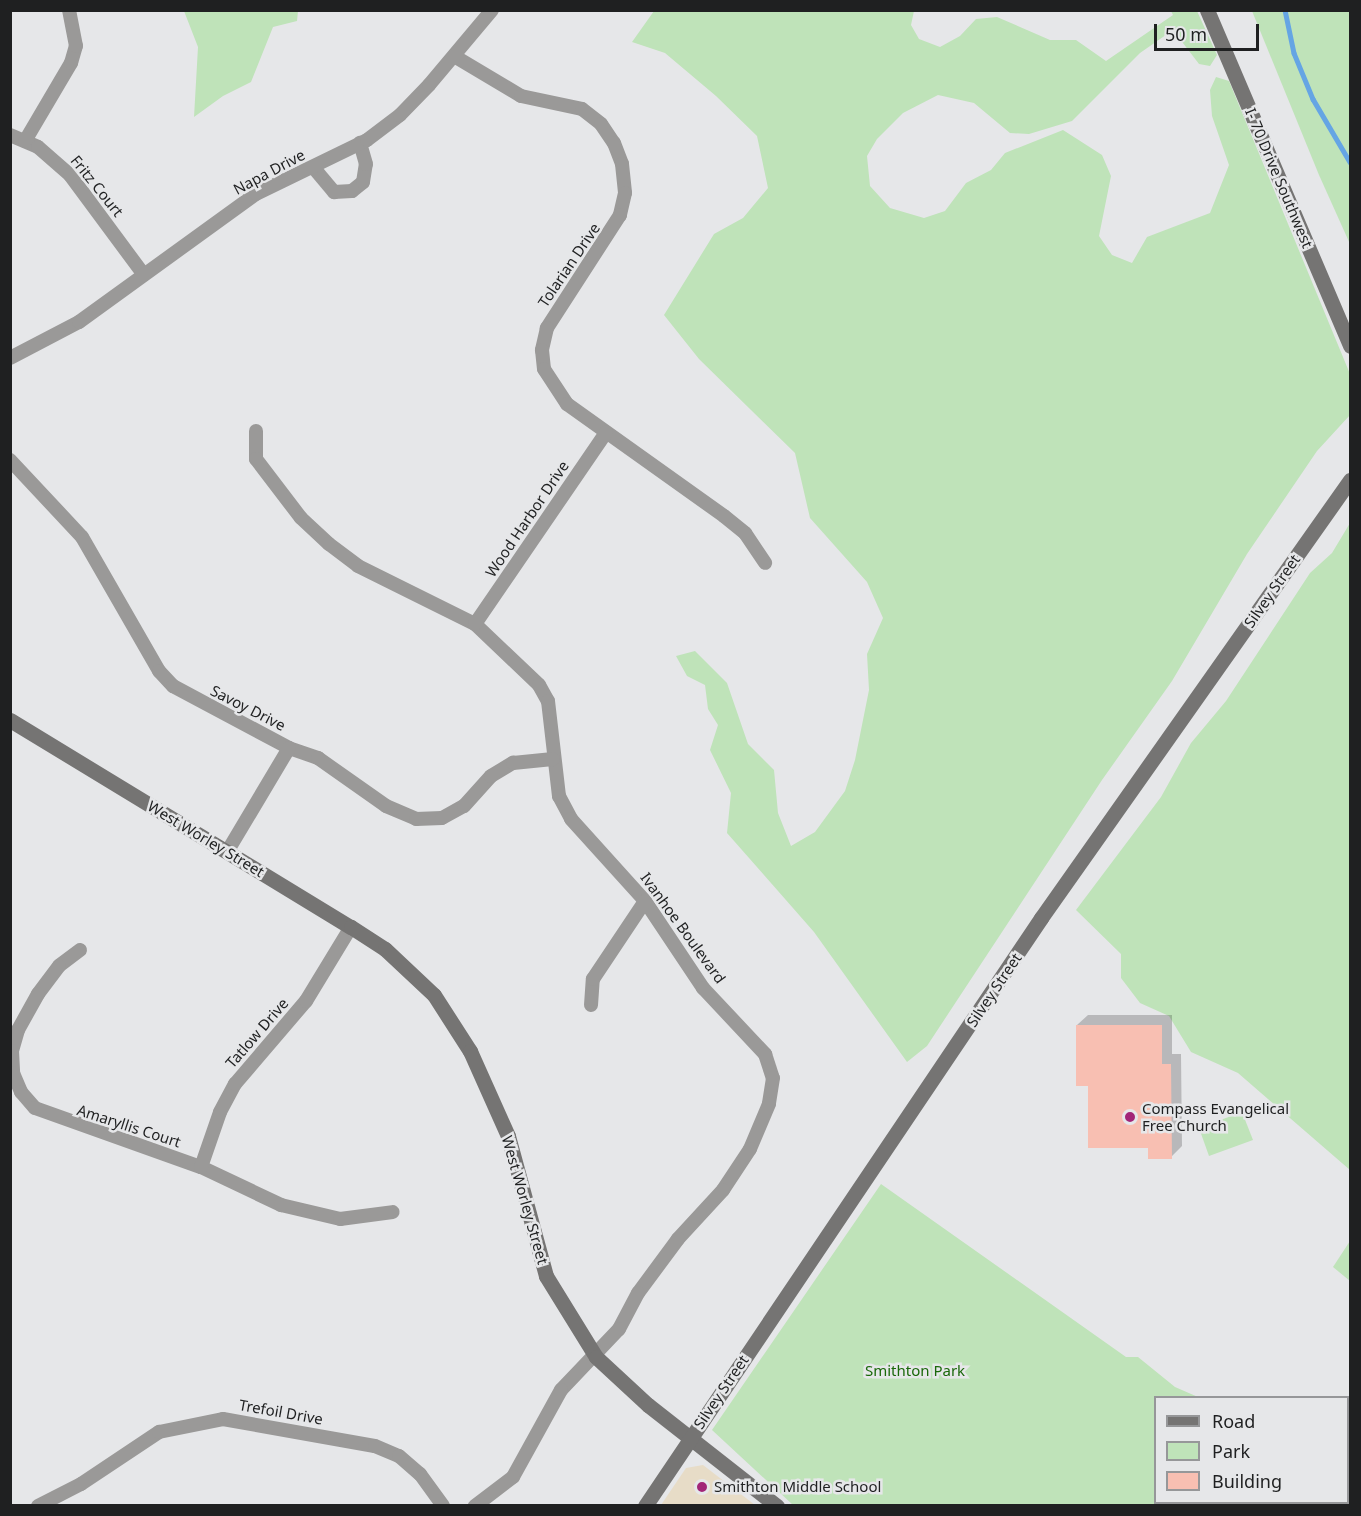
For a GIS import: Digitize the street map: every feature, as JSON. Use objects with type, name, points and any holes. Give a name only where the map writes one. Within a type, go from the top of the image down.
[{"type":"street","points":[[25,141],[71,63],[76,46],[69,10]]},
{"type":"street","name":"Napa Drive","points":[[10,358],[79,322],[256,194],[360,143],[400,115],[492,10]]},
{"type":"street","name":"I- 70 Drive Southwest","points":[[1206,10],[1350,346]]},
{"type":"street","name":"Tolarian Drive","points":[[454,56],[520,96],[582,109],[601,124],[614,143],[622,164],[625,193],[620,215],[547,328],[542,350],[544,369],[554,389],[567,404],[738,527],[755,545],[765,563]]},
{"type":"street","name":"Fritz Court","points":[[10,135],[25,141],[52,158],[70,176],[144,275]]},
{"type":"street","points":[[313,167],[334,192],[352,191],[363,182],[366,164],[360,143]]},
{"type":"street","name":"Ivanhoe Boulevard","points":[[256,431],[256,459],[286,501],[329,544],[377,576],[475,624],[539,685],[548,701],[553,759],[560,796],[571,819],[645,901],[703,988],[765,1054],[773,1078],[770,1104],[750,1149],[723,1190],[678,1239],[638,1293],[620,1329],[596,1357],[561,1390],[513,1477],[475,1506]]},
{"type":"street","name":"Wood Harbor Drive","points":[[475,624],[606,433]]},
{"type":"street","name":"Savoy Drive","points":[[10,460],[82,537],[159,671],[173,686],[289,747],[318,758],[386,806],[416,819],[442,818],[464,806],[491,777],[513,763],[553,759]]},
{"type":"street","name":"Silvey Street","points":[[645,1506],[1041,918],[1350,480]]},
{"type":"street","name":"West Worley Street","points":[[10,720],[385,949],[434,995],[470,1051],[508,1136],[546,1276],[596,1357],[690,1438],[777,1506]]},
{"type":"street","points":[[227,852],[289,747]]},
{"type":"street","points":[[591,1005],[593,979],[645,901]]},
{"type":"street","name":"Tatlow Drive","points":[[201,1167],[220,1112],[235,1084],[306,1002],[351,927]]},
{"type":"street","name":"Amaryllis Court","points":[[80,950],[59,966],[18,1030],[12,1051],[13,1073],[21,1092],[35,1108],[57,1119],[201,1167],[281,1205],[315,1215],[365,1218],[393,1212]]},
{"type":"street","name":"Trefoil Drive","points":[[38,1506],[81,1484],[159,1432],[223,1419],[375,1446],[399,1456],[413,1468],[443,1506]]},
{"type":"shaded area","name":"Smithton Middle School","points":[[703,1465],[755,1505],[661,1505],[686,1468]]},
{"type":"green space","points":[[184,10],[298,11],[297,21],[273,27],[251,82],[223,96],[194,117],[198,47]]},
{"type":"green space","points":[[654,11],[914,11],[911,25],[919,39],[940,47],[960,36],[976,19],[997,17],[1050,40],[1076,40],[1106,61],[1173,15],[1171,11],[1197,11],[1217,55],[1210,66],[1199,64],[1173,30],[1140,53],[1072,121],[1029,134],[1010,133],[974,103],[938,95],[903,113],[877,139],[867,156],[870,186],[890,208],[924,218],[945,211],[966,183],[991,170],[1005,153],[1063,130],[1102,155],[1111,176],[1099,236],[1112,255],[1132,263],[1147,237],[1210,213],[1229,165],[1212,116],[1210,90],[1216,77],[1229,81],[1350,374],[1350,415],[1317,451],[1247,554],[1172,681],[1102,780],[927,1046],[907,1062],[814,932],[727,833],[731,793],[710,750],[718,725],[708,709],[705,685],[687,676],[676,656],[695,651],[727,683],[748,744],[774,770],[778,813],[791,846],[815,832],[845,791],[855,760],[869,690],[867,654],[883,618],[867,582],[810,518],[795,453],[699,359],[664,315],[714,234],[743,218],[768,188],[757,136],[716,96],[665,53],[632,42]]},
{"type":"green space","points":[[1252,11],[1350,11],[1350,244],[1319,175]]},
{"type":"green space","points":[[1350,523],[1350,1170],[1238,1073],[1191,1052],[1169,1016],[1140,1003],[1121,978],[1121,954],[1076,910],[1161,797],[1191,743],[1226,701],[1310,573],[1332,553]]},
{"type":"green space","points":[[1242,1112],[1253,1140],[1209,1156],[1199,1128]]},
{"type":"green space","name":"Smithton Park","points":[[881,1184],[1126,1357],[1138,1357],[1175,1387],[1196,1396],[1154,1396],[1154,1504],[1349,1504],[1350,1415],[1350,1505],[793,1505],[712,1430]]},
{"type":"green space","points":[[1350,1241],[1350,1281],[1333,1267]]},
{"type":"building","name":"Compass Evangelical Free Church","points":[[1076,1025],[1162,1025],[1162,1064],[1171,1064],[1172,1159],[1148,1159],[1148,1148],[1088,1148],[1088,1086],[1076,1086]]},
{"type":"waterway","points":[[1285,10],[1294,53],[1313,99],[1350,162]]},
{"type":"place","name":"Compass Evangelical Free Church","points":[[1130,1117]]},
{"type":"place","name":"Smithton Middle School","points":[[702,1487]]}]
